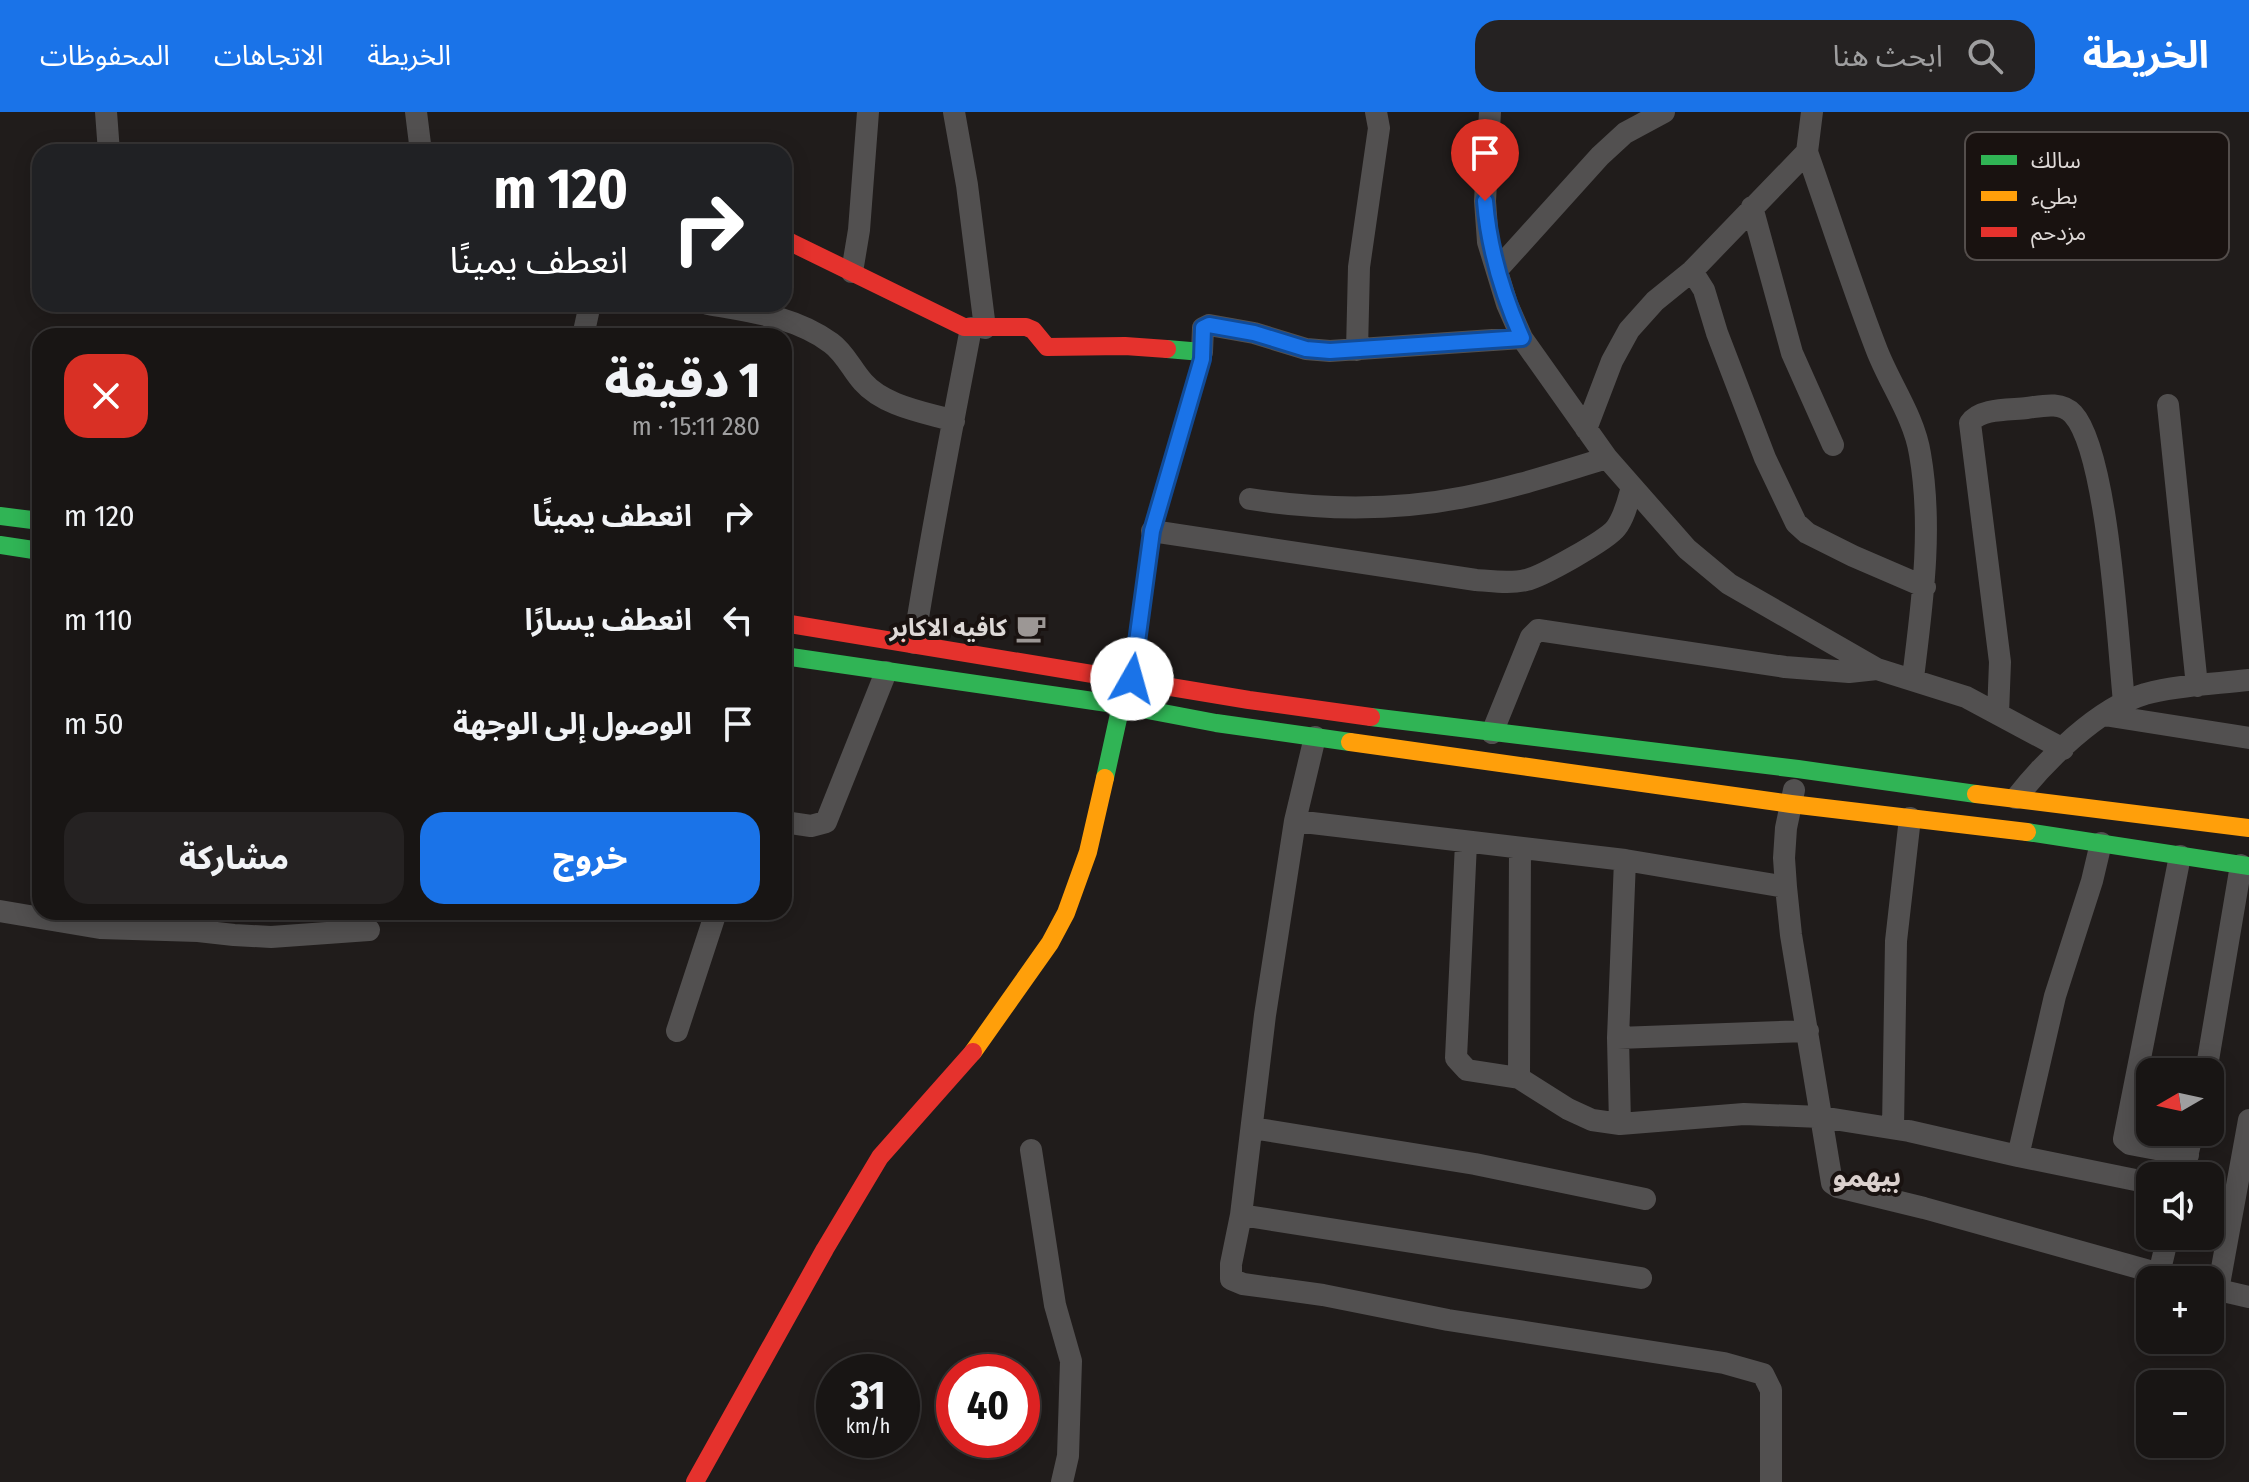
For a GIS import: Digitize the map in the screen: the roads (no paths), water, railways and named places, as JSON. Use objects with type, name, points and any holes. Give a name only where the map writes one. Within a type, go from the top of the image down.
[{"type":"main road","points":[[695,1482],[880,1157],[975,1050],[1050,943],[1066,913],[1088,852],[1121,705],[1132,679],[1152,531],[1175,446],[1190,406],[1202,352],[1125,346],[1047,347],[1033,330],[1026,327],[978,328],[956,324],[792,243]]},
{"type":"main road","points":[[0,516],[32,520]]},
{"type":"main road","points":[[0,545],[32,550]]},
{"type":"main road","points":[[792,624],[1249,700],[2249,828]]},
{"type":"main road","points":[[792,657],[1121,705],[1216,723],[1791,804],[2101,843],[2245,866]]},
{"type":"street","points":[[106,112],[108,144]]},
{"type":"street","points":[[416,112],[420,144]]},
{"type":"street","points":[[852,272],[859,230],[868,112]]},
{"type":"street","points":[[914,643],[936,508],[978,328],[967,185],[954,112]]},
{"type":"street","points":[[1357,350],[1359,267],[1379,128],[1376,112]]},
{"type":"street","points":[[1490,112],[1485,201],[1488,242],[1507,304],[1522,338],[1607,458],[1632,487],[1706,567],[1729,584],[1877,669],[1966,697],[2063,749]]},
{"type":"street","points":[[1497,270],[1600,156],[1625,133],[1664,112]]},
{"type":"street","points":[[1812,112],[1807,152],[1876,349],[1906,412],[1920,451],[1926,499],[1925,587],[1913,678]]},
{"type":"street","points":[[1586,429],[1612,361],[1629,330],[1655,301],[1692,271],[1807,152]]},
{"type":"street","points":[[1752,207],[1792,353],[1833,445]]},
{"type":"street","points":[[1692,271],[1704,290],[1717,333],[1765,458],[1796,523],[1807,533],[1925,587]]},
{"type":"street","points":[[753,312],[781,317],[833,345],[863,382],[890,401],[954,421]]},
{"type":"street","points":[[1202,352],[1203,328],[1209,325],[1254,333],[1306,349],[1330,351],[1522,338]]},
{"type":"street","points":[[1998,714],[2000,662],[1970,423],[1979,414],[2053,405],[2072,412],[2094,459],[2103,503],[2124,702]]},
{"type":"street","points":[[2168,405],[2197,686]]},
{"type":"street","points":[[1250,499],[1353,508],[1413,504],[1464,497],[1607,458]]},
{"type":"street","points":[[1152,531],[1509,583],[1531,579],[1602,541],[1615,529],[1626,510],[1632,487]]},
{"type":"street","points":[[1492,733],[1531,637],[1538,630],[1785,667],[1849,672],[1877,669]]},
{"type":"street","points":[[792,823],[811,826],[826,822],[886,672]]},
{"type":"street","points":[[2016,798],[2063,749],[2124,702],[2160,691],[2249,680]]},
{"type":"street","points":[[2104,715],[2249,738]]},
{"type":"street","points":[[1315,737],[1295,821],[1230,1277],[1234,1281],[1448,1320],[1724,1363],[1763,1374],[1771,1390],[1771,1482]]},
{"type":"street","points":[[1798,769],[1784,858],[1786,887],[1832,1183],[2136,1268]]},
{"type":"street","points":[[1893,1128],[1896,941],[1910,818]]},
{"type":"street","points":[[1295,821],[1625,860],[1786,887]]},
{"type":"street","points":[[1466,843],[1456,1058],[1467,1070],[1519,1078],[1568,1109],[1592,1120],[1620,1124],[1744,1114],[1821,1117],[1893,1128],[2136,1180]]},
{"type":"street","points":[[2018,1156],[2055,996],[2101,843]]},
{"type":"street","points":[[1519,1078],[1520,849]]},
{"type":"street","points":[[2175,1162],[2124,1139],[2180,856]]},
{"type":"street","points":[[1620,1124],[1618,1038],[1625,860]]},
{"type":"street","points":[[2209,1058],[2245,866]]},
{"type":"street","points":[[0,911],[32,916]]},
{"type":"street","points":[[53,920],[100,928],[200,921],[271,937],[369,930]]},
{"type":"street","points":[[677,1031],[713,920]]},
{"type":"street","points":[[1618,1038],[1808,1031]]},
{"type":"street","points":[[2219,1266],[2249,1120]]},
{"type":"street","points":[[1252,1128],[1475,1164],[1645,1199]]},
{"type":"street","points":[[1031,1150],[1055,1305],[1071,1361],[1068,1456],[1062,1482]]},
{"type":"street","points":[[1241,1215],[1641,1278]]},
{"type":"street","points":[[2224,1291],[2249,1297]]},
{"type":"place","name":"كافيه الاكابر","points":[[1031,628]]},
{"type":"district","name":"بيهمو","points":[[1867,1176]]}]
